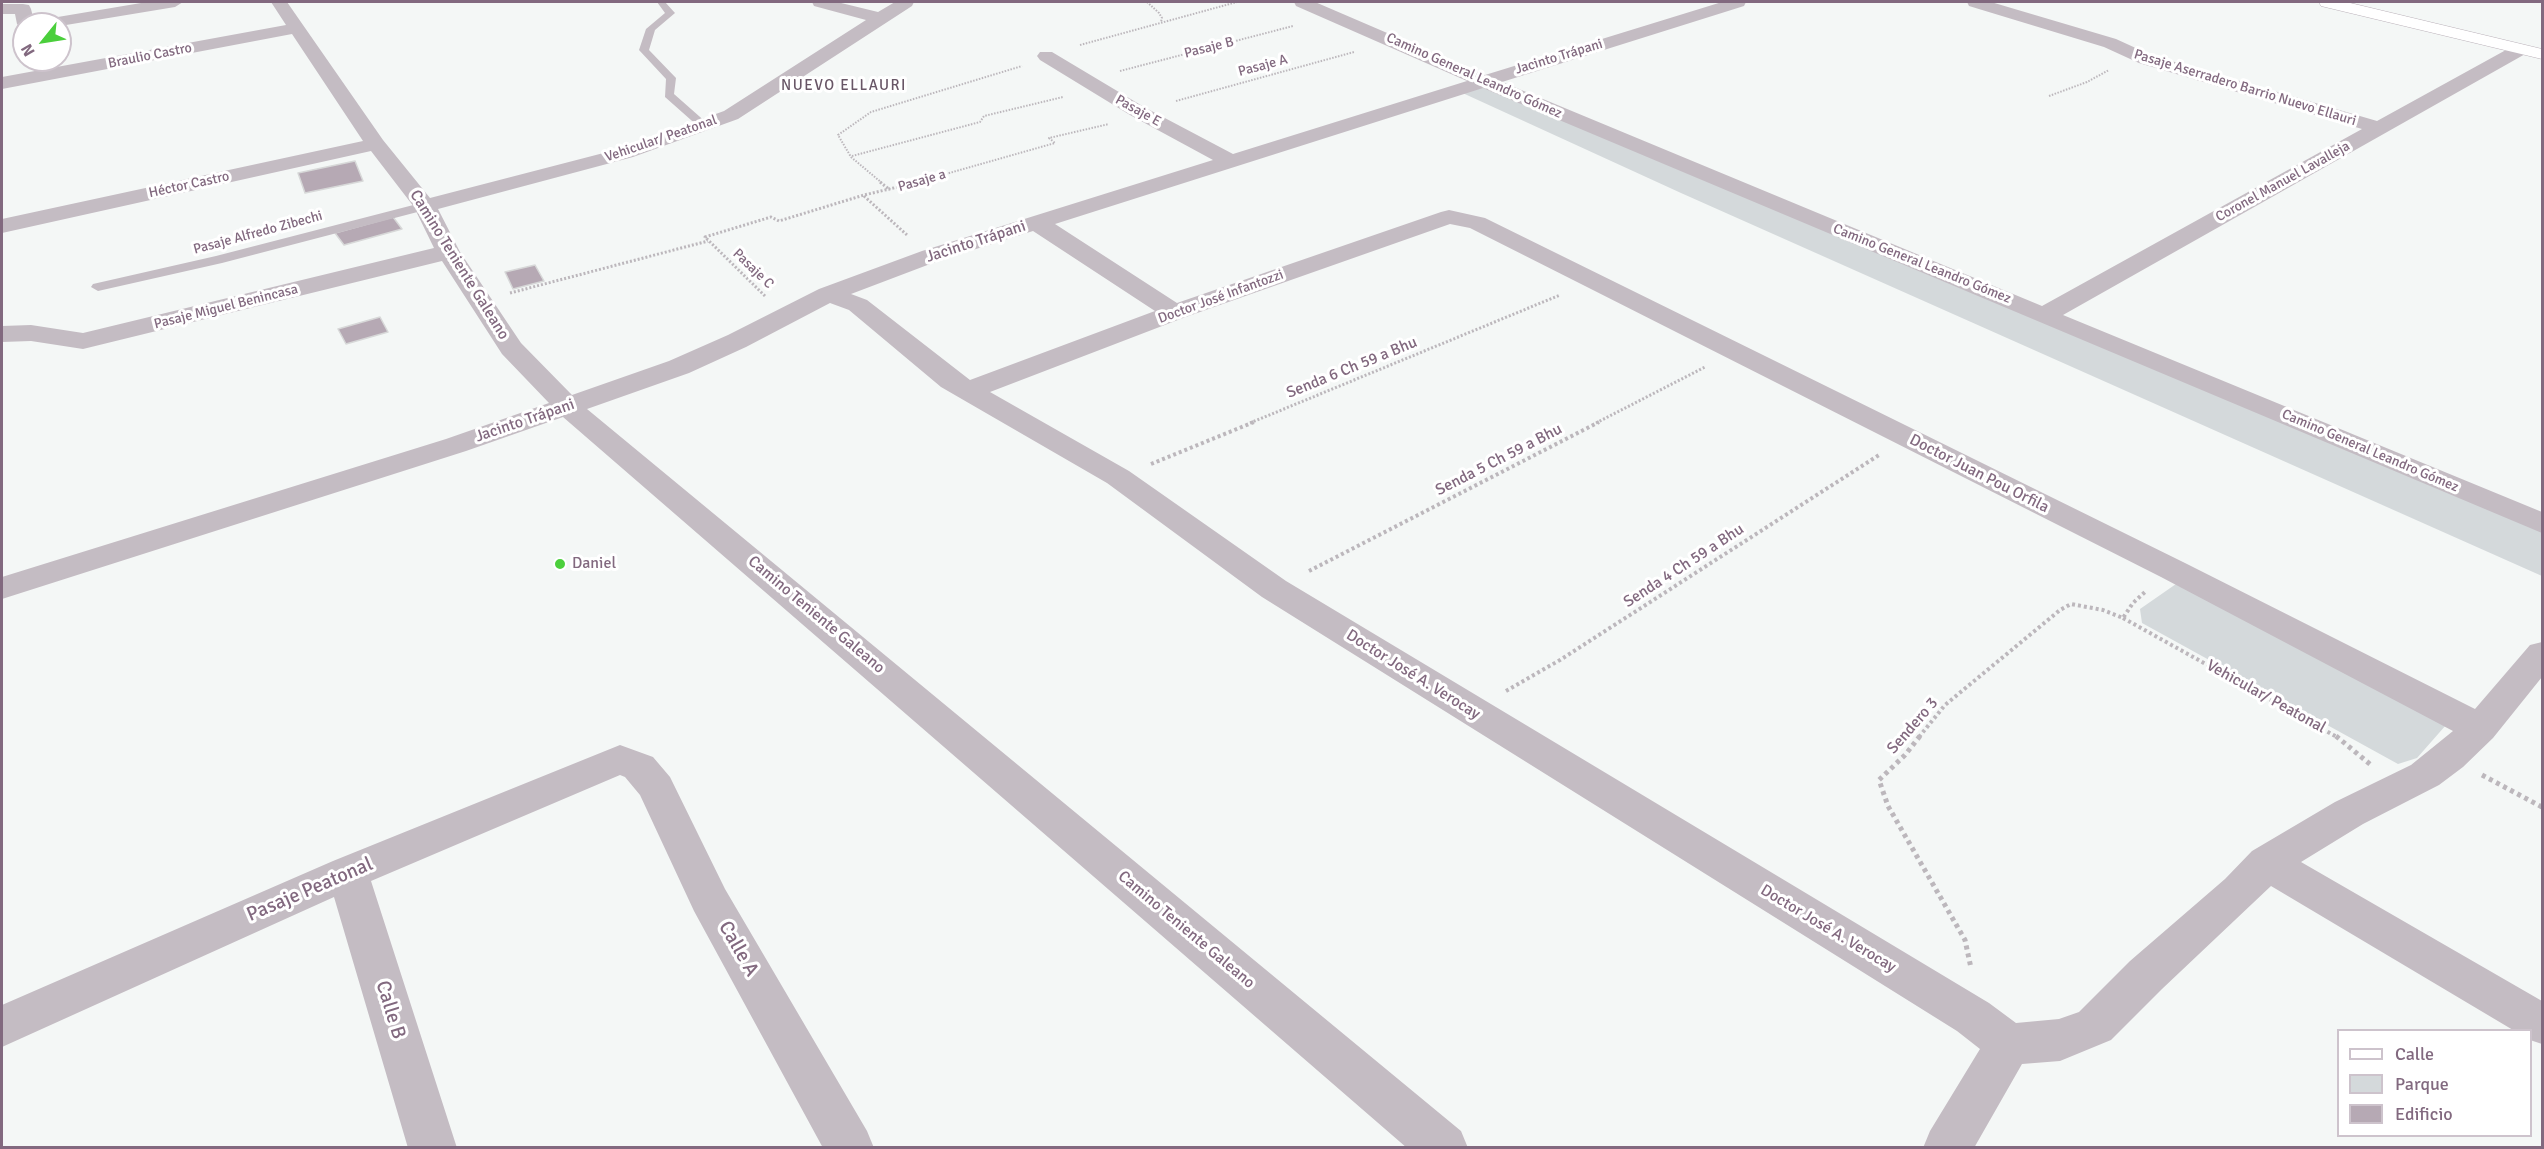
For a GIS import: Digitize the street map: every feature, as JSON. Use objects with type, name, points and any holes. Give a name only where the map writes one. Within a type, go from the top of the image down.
[{"type":"street","points":[[72,19],[175,2]]},
{"type":"street","points":[[820,2],[879,18]]},
{"type":"street","name":"Vehicular/ Peatonal","points":[[425,206],[626,153],[731,115],[906,2]]},
{"type":"street","name":"Camino General Leandro Gómez","points":[[1302,2],[1573,120],[2542,523]]},
{"type":"street","name":"Jacinto Trápani","points":[[2,588],[456,445],[568,407],[679,367],[828,294],[930,256],[1738,2]]},
{"type":"street","name":"Pasaje Aserradero Barrio Nuevo Ellauri","points":[[1975,2],[2110,43],[2136,56],[2379,128]]},
{"type":"street","points":[[2327,2],[2532,52]]},
{"type":"street","points":[[2,9],[23,9],[23,12]]},
{"type":"street","name":"Braulio Castro","points":[[2,83],[289,15]]},
{"type":"street","name":"Camino Teniente Galeano","points":[[289,15],[376,144],[425,206],[448,252],[511,348],[568,407],[1444,1148]]},
{"type":"street","name":"Coronel Manuel Lavalleja","points":[[2044,315],[2379,128],[2532,52]]},
{"type":"street","name":"Pasaje E","points":[[1046,56],[1082,87],[1132,115],[1232,162]]},
{"type":"street","name":"Pasaje E","points":[[1027,64],[1058,83],[1082,87]]},
{"type":"street","name":"Pasaje E","points":[[1132,115],[1208,169]]},
{"type":"street","name":"Héctor Castro","points":[[2,226],[376,144]]},
{"type":"street","name":"Doctor José Infantozzi","points":[[967,391],[1174,313],[1449,217],[1477,223]]},
{"type":"street","name":"Jacinto Trápani","points":[[1037,222],[1174,313]]},
{"type":"street","name":"Doctor Juan Pou Orfila","points":[[1477,223],[2173,570],[2480,728]]},
{"type":"street","name":"Pasaje Miguel Benincasa","points":[[2,334],[31,333],[67,340],[93,339],[448,252]]},
{"type":"street","name":"Doctor José A. Verocay","points":[[828,294],[858,305],[951,381],[1119,477],[1274,589],[1973,1017],[2009,1044]]},
{"type":"street","points":[[1947,1148],[2009,1044],[2060,1040],[2095,1026],[2146,975],[2240,891],[2267,863],[2349,813],[2425,775],[2449,757],[2480,728],[2542,654]]},
{"type":"street","name":"Pasaje Peatonal","points":[[2,1027],[42,1007],[348,873],[620,759]]},
{"type":"street","name":"Calle A","points":[[620,759],[639,767],[656,787],[709,899],[850,1148]]},
{"type":"street","points":[[2267,863],[2542,1024]]},
{"type":"street","name":"Calle B","points":[[348,873],[433,1148]]},
{"type":"lane","points":[[662,2],[670,13],[651,29],[644,50],[671,78],[669,95],[704,126]]},
{"type":"lane","name":"Pasaje Alfredo Zibechi","points":[[98,288],[425,206]]},
{"type":"path","points":[[1147,2],[1159,13],[1162,18],[1161,22]]},
{"type":"path","name":"Pasaje B","points":[[851,157],[980,122],[984,116],[1050,99],[1082,87],[1334,15]]},
{"type":"path","name":"Pasaje A","points":[[1132,115],[1394,41]]},
{"type":"path","points":[[2049,96],[2087,82],[2136,56]]},
{"type":"path","name":"Pasaje a","points":[[705,237],[771,217],[779,221],[864,195],[891,190],[1055,144],[1049,138],[1132,115]]},
{"type":"path","points":[[838,135],[851,157],[891,190]]},
{"type":"path","points":[[864,195],[930,256]]},
{"type":"path","name":"Pasaje C","points":[[705,237],[754,288],[789,314]]},
{"type":"path","points":[[505,294],[709,240]]},
{"type":"path","name":"Senda 6 Ch 59 a Bhu","points":[[1119,477],[1594,281]]},
{"type":"path","name":"Senda 5 Ch 59 a Bhu","points":[[1274,589],[1735,352]]},
{"type":"path","name":"Senda 4 Ch 59 a Bhu","points":[[1471,711],[1560,660],[1908,438]]},
{"type":"path","points":[[2123,618],[2133,603],[2173,570]]},
{"type":"path","name":"Sendero 3","points":[[1973,1017],[1971,967],[1965,940],[1888,806],[1880,780],[1905,755],[1945,705],[2060,610],[2071,604],[2103,610],[2123,618]]},
{"type":"path","name":"Vehicular/ Peatonal","points":[[2123,618],[2332,733],[2400,788]]},
{"type":"path","points":[[2449,757],[2542,807]]},
{"type":"green space","points":[[1484,81],[2542,523],[2542,576],[1681,193],[1456,90]]},
{"type":"green space","points":[[2176,584],[2446,725],[2417,758],[2398,764],[2142,623],[2140,609]]},
{"type":"building","points":[[355,161],[363,181],[305,193],[298,173]]},
{"type":"building","points":[[393,217],[402,229],[344,245],[335,233]]},
{"type":"building","points":[[535,265],[544,281],[513,289],[505,272]]},
{"type":"building","points":[[380,317],[388,332],[346,344],[338,329]]},
{"type":"place","name":"Daniel","points":[[560,564]]},
{"type":"district","name":"NUEVO ELLAURI","points":[[844,86]]}]
